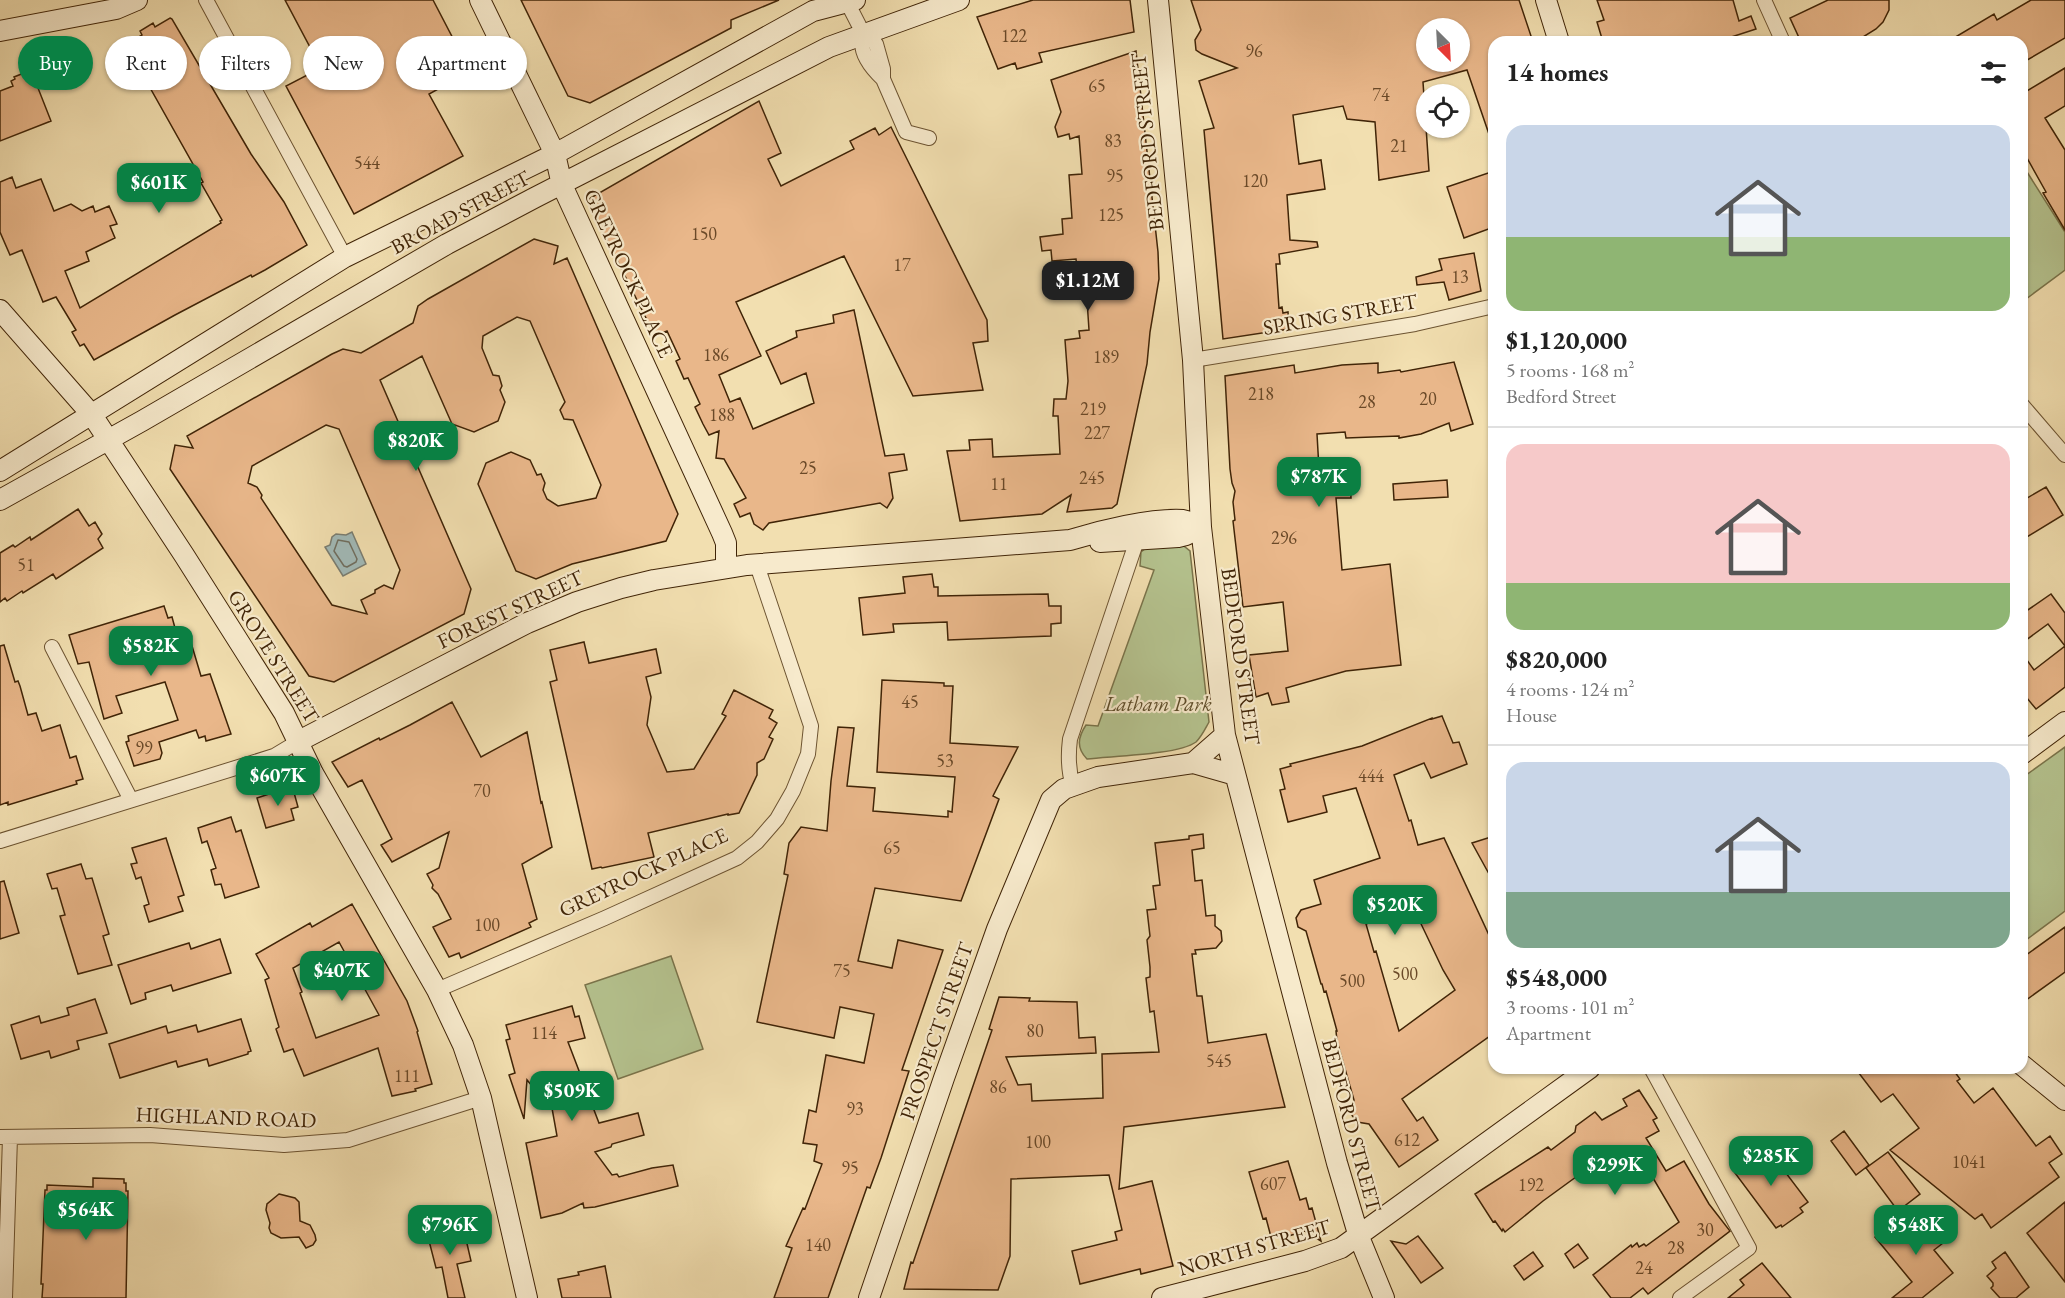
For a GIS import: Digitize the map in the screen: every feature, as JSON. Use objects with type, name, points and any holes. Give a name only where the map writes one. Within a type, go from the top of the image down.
[{"type":"main road","points":[[0,31],[116,9],[137,0]]},
{"type":"main road","name":"GREYROCK PLACE","points":[[480,0],[555,153],[562,185],[726,543],[726,568]]},
{"type":"main road","name":"BROAD STREET","points":[[0,500],[447,244],[829,47],[959,0]]},
{"type":"main road","name":"BEDFORD STREET","points":[[1158,0],[1193,360],[1201,526],[1225,735],[1337,1163],[1359,1237],[1384,1298]]},
{"type":"main road","points":[[1546,0],[1557,36]]},
{"type":"main road","name":"BROAD STREET","points":[[0,471],[345,257],[555,153],[813,11],[850,1]]},
{"type":"main road","name":"GROVE STREET","points":[[0,310],[92,415],[108,439],[284,713],[314,773],[437,990],[463,1045],[481,1098],[527,1298]]},
{"type":"main road","name":"FOREST STREET","points":[[299,741],[560,608],[630,585],[726,568],[757,565],[1070,540],[1086,543],[1136,532],[1185,535],[1201,526]]},
{"type":"main road","points":[[2028,750],[2065,723]]},
{"type":"main road","points":[[1193,763],[1225,735]]},
{"type":"main road","points":[[1069,788],[1098,777],[1193,763],[1235,775]]},
{"type":"main road","name":"PROSPECT STREET","points":[[869,1298],[997,929],[1051,800],[1069,788]]},
{"type":"main road","points":[[2028,1070],[2065,1100]]},
{"type":"main road","name":"NORTH STREET","points":[[1162,1298],[1305,1262],[1335,1251],[1359,1237],[1582,1074]]},
{"type":"street","points":[[206,0],[345,257]]},
{"type":"street","points":[[1764,0],[1780,36]]},
{"type":"street","points":[[850,1],[864,35],[861,41],[868,61],[883,79],[906,132],[929,138]]},
{"type":"street","name":"SPRING STREET","points":[[1193,360],[1415,324],[1488,307]]},
{"type":"street","points":[[2028,412],[2065,455]]},
{"type":"street","points":[[1069,788],[1070,739],[1136,532]]},
{"type":"street","name":"GREYROCK PLACE","points":[[437,990],[737,858],[757,842],[777,819],[793,791],[808,754],[811,726],[757,565]]},
{"type":"street","points":[[52,647],[131,800]]},
{"type":"street","name":"FOREST STREET","points":[[0,841],[274,756],[299,741]]},
{"type":"street","points":[[1654,1074],[1749,1248],[1680,1298]]},
{"type":"street","name":"HIGHLAND ROAD","points":[[5,1137],[150,1135],[284,1145],[348,1140],[481,1098]]},
{"type":"street","points":[[5,1137],[5,1298]]},
{"type":"green space","points":[[2028,173],[2065,232],[2065,270],[2028,298]]},
{"type":"green space","name":"Latham Park","points":[[1180,543],[1190,551],[1209,722],[1196,742],[1175,750],[1087,759],[1080,747],[1081,734],[1086,725],[1098,726],[1154,570],[1140,566],[1141,552],[1150,545]]},
{"type":"green space","points":[[2065,747],[2065,911],[2028,939],[2028,774]]},
{"type":"green space","points":[[671,956],[703,1049],[618,1079],[585,985]]},
{"type":"water","points":[[352,532],[366,564],[343,576],[325,547],[330,545],[332,537],[336,534],[346,535]]},
{"type":"building","points":[[285,0],[433,0],[452,36],[396,36],[396,90],[436,90],[429,94],[463,156],[354,214],[288,90],[291,90],[291,83],[303,77],[303,90],[384,90],[384,36],[304,36]]},
{"type":"building","points":[[521,0],[779,0],[731,20],[731,28],[590,103],[568,96]]},
{"type":"building","points":[[1033,0],[1130,0],[1134,32],[1039,53],[1042,62],[1017,69],[1015,63],[998,69],[977,17]]},
{"type":"building","points":[[1191,0],[1519,0],[1531,36],[1488,36],[1488,131],[1468,72],[1470,72],[1470,18],[1416,18],[1416,72],[1460,72],[1423,82],[1423,84],[1416,84],[1416,138],[1427,138],[1429,171],[1379,180],[1375,122],[1347,119],[1343,106],[1293,115],[1299,164],[1321,160],[1325,189],[1287,195],[1290,240],[1317,242],[1318,247],[1279,254],[1280,264],[1276,264],[1279,308],[1282,307],[1283,313],[1288,312],[1289,329],[1223,339],[1204,130],[1214,128],[1199,81],[1237,68],[1196,50],[1195,40],[1201,30]]},
{"type":"building","points":[[1597,0],[1733,0],[1739,21],[1751,16],[1756,29],[1734,36],[1601,36],[1597,22],[1604,20]]},
{"type":"building","points":[[1828,0],[1889,0],[1889,10],[1883,22],[1865,36],[1798,36],[1790,18]]},
{"type":"building","points":[[2031,0],[2065,0],[2065,38],[2028,60],[2028,36],[1957,36],[1994,14],[1997,20]]},
{"type":"building","points":[[170,18],[182,36],[140,36],[140,31],[153,23],[155,27]]},
{"type":"building","points":[[187,45],[199,65],[199,90],[214,90],[251,154],[284,202],[307,245],[265,270],[175,315],[94,360],[84,344],[80,346],[72,332],[76,330],[56,297],[43,302],[22,250],[10,255],[0,232],[0,182],[12,177],[16,188],[41,179],[54,211],[71,204],[82,211],[93,206],[95,212],[109,206],[117,224],[110,226],[115,238],[86,252],[89,261],[65,271],[80,308],[221,223],[222,220],[201,183],[203,182],[151,90],[187,90]]},
{"type":"building","points":[[1136,51],[1159,279],[1147,364],[1117,504],[1112,508],[1067,512],[1071,495],[1042,514],[960,521],[947,451],[970,450],[969,440],[992,439],[993,457],[1060,454],[1058,416],[1053,416],[1054,399],[1066,399],[1068,381],[1065,340],[1080,338],[1079,331],[1089,330],[1086,285],[1079,286],[1076,259],[1052,261],[1051,250],[1042,251],[1040,237],[1063,234],[1062,219],[1072,218],[1069,175],[1082,174],[1079,136],[1070,139],[1069,134],[1058,137],[1055,127],[1061,112],[1051,80]]},
{"type":"building","points":[[2065,68],[2065,106],[2045,118],[2065,150],[2065,230],[2043,193],[2046,192],[2028,160],[2028,90]]},
{"type":"building","points":[[18,75],[18,90],[39,90],[51,121],[0,141],[0,91],[13,86],[11,81],[15,79],[14,77]]},
{"type":"building","points":[[759,101],[781,153],[768,159],[781,186],[854,149],[850,141],[875,128],[879,135],[891,127],[987,320],[988,341],[973,343],[983,390],[913,396],[844,256],[736,302],[761,356],[719,375],[730,402],[740,398],[753,429],[814,403],[806,373],[781,384],[766,351],[797,337],[796,331],[834,323],[833,315],[854,310],[885,456],[904,454],[907,470],[889,473],[893,498],[887,508],[880,503],[769,523],[763,530],[754,524],[750,513],[740,517],[734,504],[746,498],[724,459],[716,458],[719,431],[709,435],[695,407],[700,404],[688,378],[684,379],[676,361],[680,359],[667,331],[655,336],[587,200]]},
{"type":"building","points":[[1488,173],[1488,229],[1464,238],[1447,187]]},
{"type":"building","points":[[534,239],[558,246],[554,264],[567,258],[678,514],[666,541],[572,564],[536,579],[516,571],[478,484],[486,463],[511,452],[530,460],[537,475],[541,474],[545,483],[543,490],[547,499],[558,506],[596,498],[601,485],[573,420],[564,419],[560,410],[565,402],[530,321],[517,317],[483,336],[482,348],[493,375],[499,376],[502,386],[500,390],[505,402],[498,421],[474,432],[452,424],[422,356],[380,380],[471,589],[464,614],[334,682],[309,676],[170,469],[175,445],[193,448],[187,436],[332,354],[343,349],[361,353],[413,323],[418,306]],"holes":[[[326,425],[339,429],[400,570],[393,589],[384,585],[361,600],[367,614],[332,605],[261,498],[262,495],[257,487],[248,483],[252,466]]]},
{"type":"building","points":[[1474,253],[1481,291],[1449,300],[1444,282],[1417,285],[1416,277],[1442,270],[1439,259]]},
{"type":"building","points":[[1454,362],[1473,424],[1451,431],[1449,423],[1421,434],[1399,438],[1399,436],[1346,438],[1345,432],[1317,434],[1319,469],[1332,468],[1341,473],[1350,472],[1351,498],[1336,498],[1342,570],[1390,564],[1401,665],[1346,671],[1286,688],[1289,702],[1272,705],[1268,693],[1256,697],[1249,655],[1288,651],[1283,602],[1243,607],[1233,521],[1235,520],[1233,502],[1235,491],[1230,469],[1225,376],[1294,365],[1295,373],[1342,365],[1378,363],[1378,373],[1400,370],[1401,372]]},
{"type":"building","points":[[1447,480],[1448,497],[1394,500],[1393,484]]},
{"type":"building","points":[[2046,487],[2063,515],[2028,536],[2028,498]]},
{"type":"building","points":[[78,509],[89,526],[95,522],[102,534],[98,539],[103,548],[56,579],[53,574],[23,593],[22,591],[7,601],[5,598],[0,602],[0,553],[30,537],[31,540]]},
{"type":"building","points":[[932,574],[934,587],[938,587],[938,596],[1048,594],[1049,606],[1061,606],[1061,623],[1051,624],[1051,636],[948,640],[947,622],[893,624],[894,632],[863,635],[859,598],[905,593],[903,577]]},
{"type":"building","points":[[2051,594],[2065,613],[2065,646],[2048,624],[2028,639],[2028,610]]},
{"type":"building","points":[[164,606],[168,618],[172,617],[178,639],[189,636],[201,676],[210,674],[231,734],[206,741],[205,736],[199,738],[196,730],[159,742],[162,753],[160,759],[134,766],[126,742],[129,741],[128,736],[178,720],[165,682],[116,696],[122,713],[104,719],[89,662],[78,664],[69,635]]},
{"type":"building","points":[[584,642],[589,663],[656,649],[661,673],[646,677],[651,697],[647,725],[667,772],[694,769],[726,716],[722,714],[734,690],[773,710],[769,718],[777,723],[769,737],[773,739],[764,759],[757,763],[757,775],[739,813],[648,833],[654,857],[592,869],[550,682],[557,680],[550,650]]},
{"type":"building","points":[[4,645],[15,682],[18,681],[20,686],[28,715],[36,713],[42,731],[60,725],[70,758],[76,756],[83,779],[76,781],[77,784],[8,805],[8,802],[0,805],[0,646]]},
{"type":"building","points":[[2065,646],[2065,687],[2036,709],[2028,699],[2028,662],[2034,670]]},
{"type":"building","points":[[882,680],[944,683],[944,686],[953,686],[950,743],[1018,747],[993,796],[999,799],[961,901],[875,888],[858,961],[892,968],[898,940],[943,950],[902,1070],[909,1071],[881,1158],[870,1188],[867,1187],[828,1298],[774,1298],[792,1248],[786,1246],[803,1208],[805,1209],[822,1164],[814,1161],[817,1145],[803,1143],[809,1110],[816,1112],[826,1055],[864,1063],[874,1014],[840,1007],[834,1038],[757,1022],[788,875],[784,874],[789,843],[801,827],[827,831],[838,727],[854,728],[847,786],[875,788],[873,811],[948,817],[948,811],[952,812],[955,777],[877,772]]},
{"type":"building","points":[[452,702],[481,757],[527,732],[552,847],[522,864],[537,919],[529,923],[531,927],[461,958],[459,953],[449,957],[433,927],[451,919],[438,894],[432,888],[433,885],[427,874],[439,868],[449,832],[392,862],[381,845],[392,839],[362,780],[348,787],[332,762]]},
{"type":"building","points":[[1442,716],[1453,743],[1459,742],[1467,764],[1431,778],[1424,763],[1394,775],[1418,845],[1444,838],[1488,933],[1488,1037],[1402,1099],[1417,1121],[1423,1117],[1438,1140],[1399,1167],[1369,1124],[1357,1122],[1351,1114],[1354,1100],[1326,991],[1324,992],[1321,984],[1306,931],[1298,927],[1296,918],[1301,910],[1321,904],[1314,880],[1380,858],[1356,788],[1323,796],[1327,812],[1288,822],[1280,790],[1285,789],[1280,769],[1291,766],[1290,764],[1362,746]],"holes":[[[1413,907],[1455,990],[1399,1031],[1366,924]]]},
{"type":"building","points":[[284,789],[285,791],[293,789],[298,807],[291,809],[294,820],[266,828],[257,798]]},
{"type":"building","points":[[231,817],[236,832],[241,830],[259,887],[225,898],[221,884],[215,885],[211,870],[216,868],[207,841],[202,843],[198,828]]},
{"type":"building","points":[[1203,834],[1204,848],[1192,850],[1195,881],[1202,880],[1206,916],[1215,915],[1215,926],[1221,931],[1222,941],[1216,948],[1195,950],[1196,954],[1192,954],[1197,996],[1202,996],[1208,1043],[1266,1034],[1285,1107],[1124,1127],[1119,1189],[1152,1181],[1173,1266],[1141,1274],[1140,1269],[1080,1284],[1072,1251],[1117,1240],[1115,1232],[1122,1230],[1109,1175],[1011,1179],[1010,1256],[998,1290],[904,1289],[911,1262],[913,1263],[992,1030],[989,1029],[999,997],[1030,998],[1029,1001],[1077,1002],[1079,1038],[1095,1037],[1096,1053],[1006,1057],[1018,1085],[1031,1084],[1032,1101],[1103,1098],[1102,1054],[1159,1052],[1154,1011],[1150,1012],[1146,978],[1150,977],[1147,940],[1150,936],[1147,910],[1156,909],[1153,886],[1160,885],[1155,843],[1189,839],[1189,836]]},
{"type":"building","points":[[166,838],[184,895],[178,897],[183,911],[149,922],[144,906],[149,904],[141,877],[136,879],[131,864],[137,863],[132,848]]},
{"type":"building","points":[[1488,838],[1488,872],[1472,843]]},
{"type":"building","points":[[81,864],[86,879],[92,878],[109,934],[103,936],[112,965],[78,974],[60,916],[65,915],[57,888],[52,889],[47,874]]},
{"type":"building","points":[[4,881],[19,933],[0,939],[0,882]]},
{"type":"building","points":[[352,904],[407,1001],[418,1031],[432,1084],[415,1089],[416,1091],[392,1096],[378,1048],[304,1076],[293,1049],[284,1052],[276,1029],[279,1027],[265,980],[269,978],[256,954],[310,923],[312,927]],"holes":[[[339,942],[379,1015],[316,1038],[293,968]]]},
{"type":"building","points":[[2065,927],[2065,972],[2028,999],[2028,954]]},
{"type":"building","points":[[220,939],[231,973],[173,991],[171,985],[145,993],[146,999],[131,1004],[118,965],[189,943],[191,949]]},
{"type":"building","points":[[95,999],[107,1033],[77,1041],[79,1049],[51,1058],[49,1051],[21,1059],[11,1025],[39,1016],[41,1023],[69,1015],[67,1008]]},
{"type":"building","points":[[572,1006],[575,1017],[579,1016],[585,1038],[568,1042],[599,1123],[638,1113],[644,1135],[612,1144],[611,1147],[595,1152],[612,1175],[617,1174],[619,1177],[673,1165],[678,1186],[595,1207],[584,1208],[583,1203],[562,1213],[541,1218],[526,1143],[557,1136],[550,1097],[543,1099],[527,1080],[524,1119],[509,1075],[515,1073],[506,1040],[510,1039],[506,1025]]},
{"type":"building","points":[[241,1019],[251,1051],[248,1054],[209,1066],[207,1059],[178,1067],[176,1061],[120,1078],[109,1044],[166,1026],[168,1033],[196,1025],[198,1032]]},
{"type":"building","points":[[1860,1074],[1956,1074],[1960,1079],[1957,1081],[1974,1103],[1993,1088],[2036,1146],[2050,1136],[2062,1154],[2049,1163],[2059,1177],[1991,1228],[1982,1214],[1975,1219],[1890,1150],[1919,1128],[1893,1094],[1881,1102]]},
{"type":"building","points":[[1639,1090],[1657,1118],[1653,1120],[1659,1131],[1646,1138],[1666,1171],[1684,1161],[1709,1204],[1730,1231],[1648,1294],[1643,1288],[1630,1298],[1611,1298],[1593,1275],[1631,1245],[1632,1247],[1637,1243],[1639,1247],[1644,1244],[1646,1246],[1679,1222],[1643,1161],[1639,1163],[1632,1151],[1629,1153],[1624,1146],[1600,1163],[1598,1161],[1505,1232],[1495,1221],[1493,1222],[1475,1194],[1548,1147],[1551,1150],[1575,1132],[1576,1126],[1595,1112],[1602,1120],[1627,1106],[1623,1099]]},
{"type":"building","points":[[1844,1131],[1869,1165],[1856,1175],[1831,1141]]},
{"type":"building","points":[[1764,1144],[1808,1202],[1800,1208],[1803,1212],[1782,1227],[1781,1225],[1776,1228],[1732,1169]]},
{"type":"building","points":[[1888,1152],[1920,1194],[1898,1211],[1866,1168]]},
{"type":"building","points":[[1288,1161],[1300,1200],[1306,1198],[1309,1209],[1312,1208],[1321,1241],[1305,1231],[1285,1237],[1283,1233],[1271,1237],[1266,1218],[1263,1219],[1249,1172]]},
{"type":"building","points":[[93,1178],[124,1179],[126,1183],[126,1191],[128,1191],[126,1298],[42,1298],[47,1185],[93,1187]]},
{"type":"building","points":[[279,1194],[295,1198],[299,1202],[300,1221],[310,1225],[315,1235],[316,1240],[313,1245],[306,1248],[299,1237],[281,1238],[271,1233],[266,1210],[267,1204]]},
{"type":"building","points":[[2065,1202],[2065,1282],[2027,1233]]},
{"type":"building","points":[[1904,1214],[1924,1239],[1943,1224],[1952,1236],[1934,1250],[1953,1273],[1922,1298],[1892,1298],[1912,1282],[1875,1237]]},
{"type":"building","points":[[462,1222],[471,1261],[457,1264],[465,1298],[448,1298],[442,1267],[436,1268],[427,1233],[441,1230],[440,1226]]},
{"type":"building","points":[[1418,1236],[1443,1268],[1421,1283],[1391,1241],[1406,1244]]},
{"type":"building","points":[[1578,1244],[1588,1258],[1574,1268],[1565,1254]]},
{"type":"building","points":[[1533,1252],[1543,1266],[1524,1280],[1514,1266]]},
{"type":"building","points":[[2005,1252],[2029,1287],[2016,1298],[2000,1298],[1991,1288],[1993,1283],[1987,1276],[1996,1268],[1992,1262]]},
{"type":"building","points":[[1762,1263],[1791,1298],[1728,1298],[1744,1285],[1740,1280]]},
{"type":"building","points":[[605,1266],[611,1298],[562,1298],[558,1279]]}]
